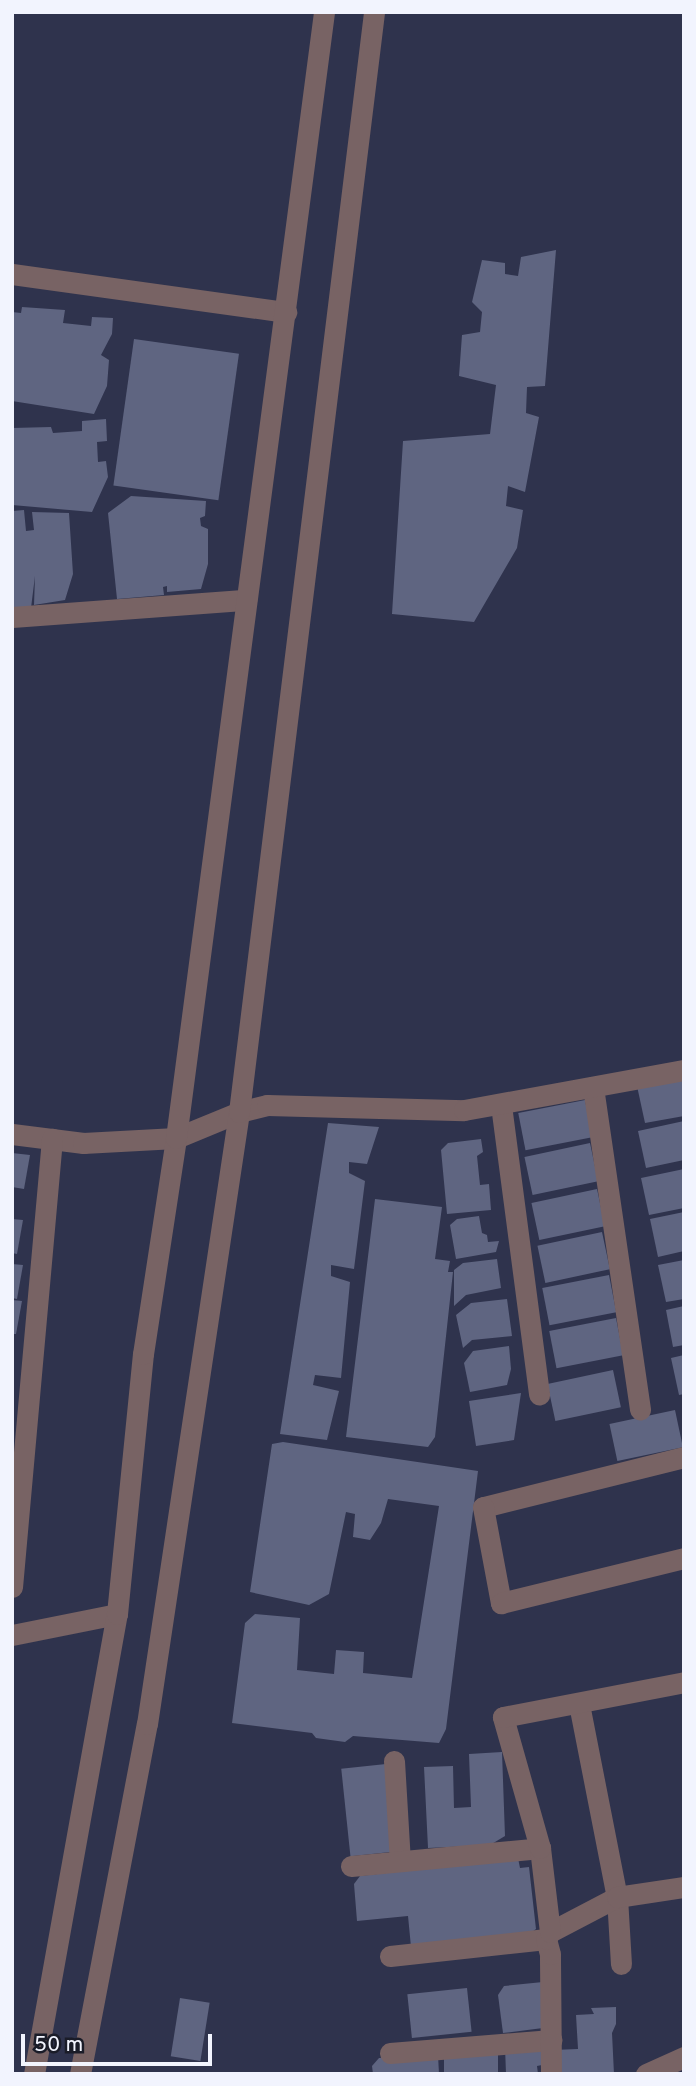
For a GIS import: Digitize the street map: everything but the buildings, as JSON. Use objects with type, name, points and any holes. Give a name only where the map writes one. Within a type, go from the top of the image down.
[{"type":"street","points":[[34,2074],[117,1614],[143,1353],[176,1138],[324,12]]},
{"type":"street","points":[[80,2074],[147,1724],[239,1112],[374,12]]},
{"type":"street","points":[[12,274],[286,312]]},
{"type":"street","points":[[12,617],[246,600]]},
{"type":"street","points":[[12,1134],[83,1143],[176,1138],[239,1112],[267,1105],[464,1110],[684,1070]]},
{"type":"street","points":[[593,1087],[640,1410]]},
{"type":"street","points":[[501,1105],[539,1395]]},
{"type":"street","points":[[12,1587],[52,1139]]},
{"type":"street","points":[[684,1457],[483,1507],[501,1603],[684,1558]]},
{"type":"street","points":[[12,1635],[117,1614]]},
{"type":"street","points":[[551,2074],[550,1954],[540,1848],[503,1717],[683,1688]]},
{"type":"street","points":[[579,1704],[617,1897],[621,1965]]},
{"type":"street","points":[[394,1761],[400,1861]]},
{"type":"street","points":[[351,1866],[540,1848]]},
{"type":"street","points":[[390,1956],[548,1936],[617,1897],[684,1887]]},
{"type":"street","points":[[390,2053],[551,2040]]},
{"type":"street","points":[[646,2074],[684,2057]]}]
